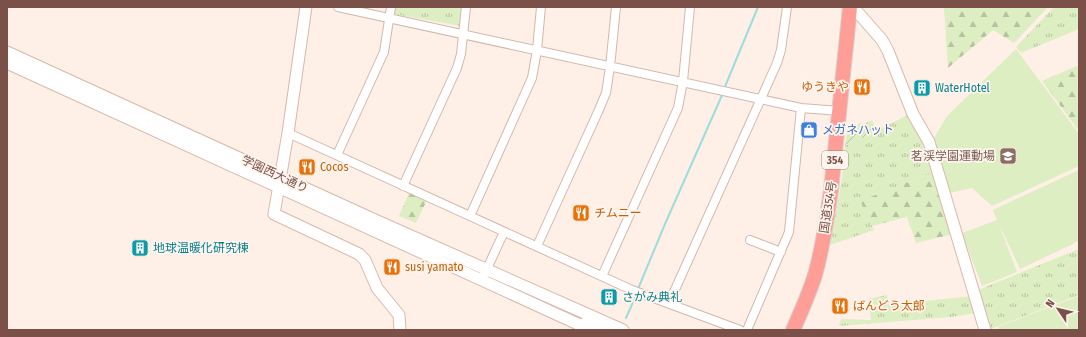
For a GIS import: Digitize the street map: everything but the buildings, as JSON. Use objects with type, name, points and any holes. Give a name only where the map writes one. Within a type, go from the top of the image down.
[{"type":"highway","name":"国道354号","points":[[793,330],[809,293],[823,240],[832,190],[850,7]]},
{"type":"main road","points":[[306,7],[288,133],[274,214],[359,254],[365,260],[376,288],[399,315],[400,330]]},
{"type":"main road","points":[[853,7],[877,34],[885,46],[895,67],[913,114],[929,142],[985,330]]},
{"type":"main road","name":"学園西大通り","points":[[7,52],[280,182]]},
{"type":"main road","name":"学園西大通り","points":[[7,63],[280,182],[542,301],[623,330]]},
{"type":"main road","name":"学園西大通り","points":[[542,301],[591,330]]},
{"type":"main road","name":"学園西大通り","points":[[542,301],[549,308],[603,330]]},
{"type":"main road","name":"学園西大通り","points":[[542,301],[552,302],[608,330]]},
{"type":"street","points":[[338,7],[683,81],[801,108],[840,111]]},
{"type":"street","points":[[337,155],[384,52],[391,7]]},
{"type":"street","points":[[403,186],[457,68],[461,54],[466,7]]},
{"type":"street","points":[[470,216],[532,78],[537,50],[541,7]]},
{"type":"street","points":[[537,246],[606,93],[616,7]]},
{"type":"street","points":[[602,276],[678,108],[683,81],[690,7]]},
{"type":"street","points":[[669,304],[777,63],[781,50],[787,7]]},
{"type":"street","points":[[747,330],[789,232],[801,108]]},
{"type":"street","points":[[288,133],[632,290],[740,330]]},
{"type":"street","points":[[484,275],[504,232]]},
{"type":"street","points":[[750,240],[781,252]]},
{"type":"green space","points":[[395,7],[462,7],[461,26],[394,14]]},
{"type":"green space","points":[[944,7],[1048,7],[1014,43],[993,30],[948,68]]},
{"type":"green space","points":[[1054,7],[1079,7],[1079,29],[1021,53],[1016,47]]},
{"type":"green space","points":[[1016,49],[1079,134],[1079,166],[992,206],[972,188],[949,193],[933,140],[947,116]]},
{"type":"green space","points":[[1079,65],[1079,131],[1042,81]]},
{"type":"green space","points":[[910,114],[934,172],[861,201],[874,230],[830,245],[842,178],[845,146]]},
{"type":"green space","points":[[872,120],[876,131],[845,146],[847,133],[860,123],[864,124]]},
{"type":"green space","points":[[1079,170],[1079,241],[1020,269],[998,222],[1017,272],[982,286],[962,233],[997,220],[993,210]]},
{"type":"green space","points":[[934,172],[953,234],[916,243],[907,217],[872,226],[860,201]]},
{"type":"green space","points":[[409,193],[427,200],[416,223],[399,216]]},
{"type":"green space","points":[[1079,249],[1079,295],[991,329],[978,290]]},
{"type":"green space","points":[[887,295],[890,305],[972,296],[976,313],[951,317],[839,326],[841,319],[871,320],[868,299]]},
{"type":"green space","points":[[1079,296],[1079,330],[999,330],[998,327]]},
{"type":"waterway","points":[[724,89],[758,7]]},
{"type":"waterway","points":[[638,289],[723,93]]},
{"type":"waterway","points":[[626,318],[637,293]]},
{"type":"place","name":"ゆうきや","points":[[862,87]]},
{"type":"place","name":"WaterHotel","points":[[922,88]]},
{"type":"place","name":"メガネハット","points":[[809,130]]},
{"type":"place","name":"茗渓学園運動場","points":[[1008,156]]},
{"type":"place","name":"Cocos","points":[[307,167]]},
{"type":"place","name":"チムニー","points":[[581,213]]},
{"type":"place","name":"地球温暖化研究棟","points":[[140,248]]},
{"type":"place","name":"susi yamato","points":[[392,267]]},
{"type":"place","name":"さがみ典礼","points":[[609,297]]},
{"type":"place","name":"ばんどう太郎","points":[[840,306]]}]
